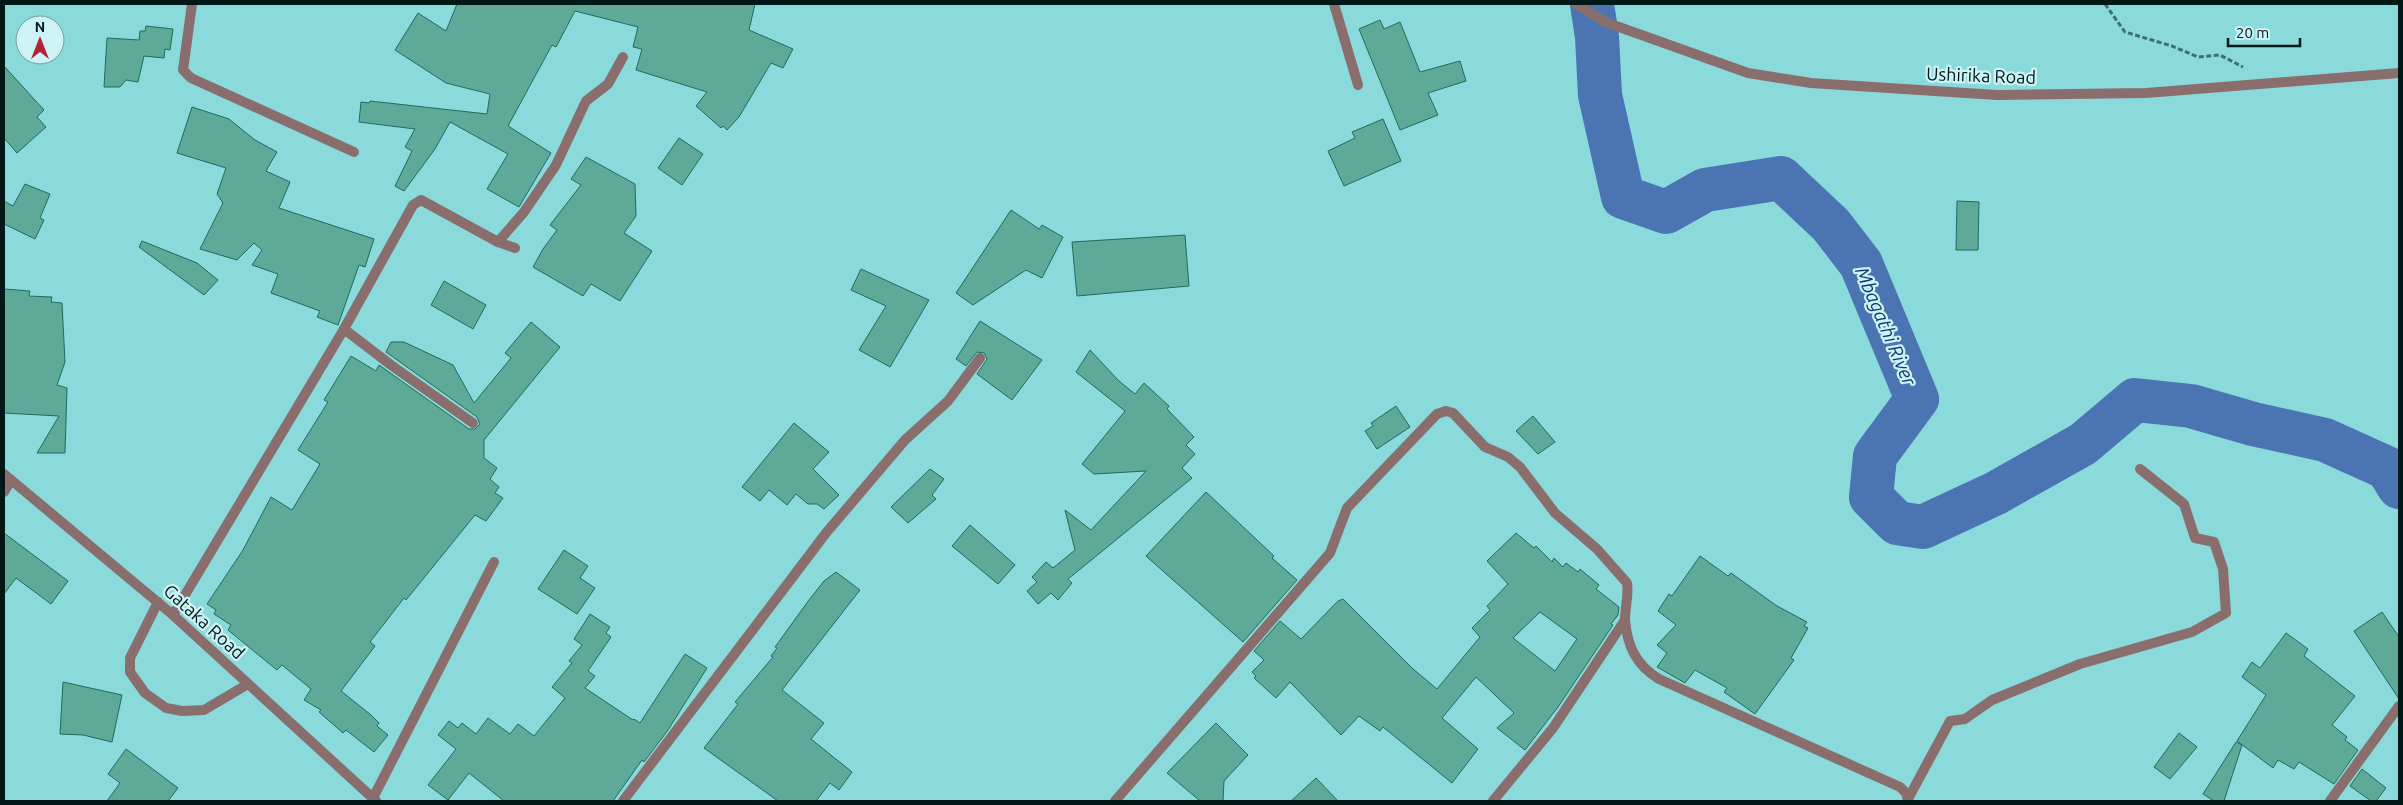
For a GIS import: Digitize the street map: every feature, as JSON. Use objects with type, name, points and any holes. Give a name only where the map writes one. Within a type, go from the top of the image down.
[{"type":"street","points":[[192,4],[183,57],[183,70],[191,78],[354,152]]},
{"type":"street","points":[[1334,4],[1358,85]]},
{"type":"street","name":"Ushirika Road","points":[[1576,4],[1605,22],[1748,73],[1811,83],[1997,95],[2146,93],[2399,74]]},
{"type":"street","points":[[498,242],[524,212],[556,165],[586,101],[608,84],[623,57]]},
{"type":"street","points":[[173,615],[344,329],[413,205],[421,200],[498,242],[515,248]]},
{"type":"street","points":[[344,329],[473,423]]},
{"type":"street","points":[[623,801],[826,533],[905,440],[948,401],[980,358]]},
{"type":"street","points":[[1115,801],[1330,553],[1347,508],[1437,414],[1446,411],[1453,413],[1485,447],[1508,458],[1520,467],[1555,513],[1597,549],[1627,583],[1625,620],[1632,652],[1645,671],[1746,719],[1900,787],[1906,793],[1908,800]]},
{"type":"street","points":[[1908,800],[1950,721],[1965,719],[1992,700],[2080,664],[2192,632],[2226,613],[2223,569],[2214,542],[2195,538],[2184,504],[2140,469]]},
{"type":"street","points":[[4,492],[8,477]]},
{"type":"street","name":"Gataka Road","points":[[8,477],[173,615],[375,800]]},
{"type":"street","points":[[375,800],[494,562]]},
{"type":"street","points":[[158,602],[130,658],[130,672],[146,693],[166,708],[182,711],[204,710],[248,684]]},
{"type":"street","points":[[1493,801],[1553,728],[1625,620]]},
{"type":"street","points":[[2330,801],[2399,706]]},
{"type":"path","points":[[2105,4],[2126,32],[2172,46],[2198,57],[2220,55],[2246,69]]},
{"type":"building","points":[[457,4],[755,4],[749,30],[793,49],[783,68],[771,63],[739,117],[727,130],[723,126],[721,128],[696,106],[707,92],[636,70],[642,49],[633,47],[638,27],[575,11],[556,47],[552,45],[508,126],[551,153],[519,207],[487,189],[508,154],[450,122],[435,149],[404,191],[395,186],[412,151],[405,147],[415,129],[359,122],[361,102],[369,103],[370,101],[487,114],[490,94],[446,83],[395,50],[418,13],[446,31]]},
{"type":"building","points":[[1380,20],[1384,29],[1400,22],[1420,72],[1460,61],[1466,81],[1428,93],[1438,115],[1400,130],[1359,29]]},
{"type":"building","points":[[146,26],[173,29],[170,50],[165,49],[164,58],[144,56],[138,82],[126,80],[120,87],[104,87],[107,38],[139,40],[140,31],[145,31]]},
{"type":"building","points":[[4,66],[44,110],[37,117],[46,127],[17,153],[4,138]]},
{"type":"building","points":[[192,107],[229,119],[255,140],[277,152],[266,171],[290,182],[279,208],[374,239],[365,267],[359,265],[338,325],[317,317],[320,311],[271,293],[278,274],[252,265],[262,250],[254,243],[237,260],[200,249],[223,203],[217,194],[226,168],[177,153]]},
{"type":"building","points":[[1383,119],[1401,161],[1344,186],[1328,151],[1355,138],[1352,132]]},
{"type":"building","points":[[679,138],[703,154],[682,185],[658,168]]},
{"type":"building","points":[[586,157],[635,184],[636,216],[624,233],[652,251],[620,301],[591,284],[583,296],[533,267],[557,230],[550,225],[581,185],[571,179]]},
{"type":"building","points":[[25,184],[50,194],[40,218],[44,220],[35,239],[4,224],[4,201],[13,206]]},
{"type":"building","points":[[1957,201],[1979,202],[1978,250],[1956,250]]},
{"type":"building","points":[[1011,210],[1039,229],[1042,225],[1063,237],[1042,278],[1026,270],[973,305],[956,293]]},
{"type":"building","points":[[1185,235],[1189,286],[1077,296],[1072,242]]},
{"type":"building","points":[[142,241],[197,263],[218,280],[204,295],[139,247]]},
{"type":"building","points":[[861,269],[929,300],[890,367],[859,350],[886,306],[851,290]]},
{"type":"building","points":[[444,281],[486,305],[473,329],[431,305]]},
{"type":"building","points":[[4,289],[30,291],[29,296],[52,297],[51,302],[62,303],[65,362],[57,385],[67,388],[65,453],[37,453],[59,416],[4,413]]},
{"type":"building","points":[[980,321],[1042,360],[1012,400],[977,374],[987,359],[984,353],[977,352],[966,366],[956,359]]},
{"type":"building","points":[[531,322],[560,347],[484,440],[484,458],[497,468],[490,479],[499,487],[495,493],[503,498],[486,521],[475,515],[406,600],[404,598],[370,642],[375,646],[341,691],[371,715],[379,723],[377,726],[388,735],[374,752],[346,730],[343,733],[319,712],[321,710],[304,700],[311,689],[282,665],[277,670],[228,630],[231,625],[214,614],[216,610],[207,604],[243,550],[271,497],[292,510],[320,464],[298,450],[328,402],[324,400],[351,356],[376,371],[379,365],[469,429],[475,429],[480,424],[477,417],[386,352],[391,342],[404,342],[453,365],[474,403],[511,358],[505,353]]},
{"type":"building","points":[[1090,350],[1119,381],[1135,394],[1144,383],[1169,406],[1167,409],[1194,437],[1186,445],[1195,454],[1182,468],[1192,478],[1068,579],[1072,583],[1058,600],[1051,593],[1038,604],[1027,591],[1037,582],[1032,577],[1046,562],[1053,568],[1075,550],[1065,510],[1091,530],[1146,471],[1094,474],[1082,464],[1125,411],[1076,372]]},
{"type":"building","points":[[1396,406],[1410,427],[1377,449],[1365,431],[1373,426],[1371,423]]},
{"type":"building","points":[[1533,416],[1555,442],[1538,454],[1516,431]]},
{"type":"building","points":[[794,423],[829,452],[813,469],[839,495],[824,509],[817,504],[808,504],[796,494],[787,505],[769,490],[760,501],[742,487]]},
{"type":"building","points":[[930,469],[944,479],[932,495],[936,499],[908,523],[891,507]]},
{"type":"building","points":[[1206,492],[1274,556],[1272,558],[1297,580],[1243,642],[1146,556]]},
{"type":"building","points":[[970,525],[1015,565],[998,584],[952,546]]},
{"type":"building","points":[[4,533],[68,581],[51,604],[16,578],[4,594]]},
{"type":"building","points":[[1516,533],[1534,548],[1536,546],[1552,562],[1554,558],[1563,567],[1566,563],[1578,572],[1580,569],[1599,585],[1596,589],[1619,607],[1618,615],[1611,624],[1613,625],[1558,707],[1525,750],[1497,728],[1514,713],[1476,677],[1442,718],[1478,749],[1452,783],[1383,727],[1380,731],[1359,716],[1341,735],[1290,682],[1276,698],[1254,678],[1256,676],[1252,672],[1264,660],[1254,651],[1280,621],[1301,639],[1338,601],[1343,599],[1412,668],[1437,689],[1480,637],[1472,628],[1490,610],[1487,606],[1508,584],[1487,561]],"holes":[[[1540,612],[1577,639],[1555,671],[1513,638]]]},
{"type":"building","points":[[564,550],[588,566],[580,578],[595,588],[577,614],[538,589]]},
{"type":"building","points":[[1700,556],[1728,576],[1731,573],[1777,606],[1807,622],[1804,626],[1808,628],[1791,658],[1794,660],[1755,714],[1724,692],[1727,688],[1695,670],[1685,683],[1657,667],[1667,653],[1657,645],[1676,625],[1658,611],[1669,594],[1672,596]]},
{"type":"building","points":[[836,572],[860,590],[782,690],[824,723],[811,739],[852,772],[839,790],[830,783],[816,801],[778,801],[704,748],[738,704],[735,702],[773,657],[771,656],[777,648],[775,647],[809,600],[824,581]]},
{"type":"building","points":[[2382,612],[2399,637],[2399,699],[2354,631]]},
{"type":"building","points":[[590,614],[610,627],[606,633],[611,637],[588,671],[595,676],[585,688],[633,720],[640,723],[685,654],[707,668],[668,730],[644,762],[642,760],[613,801],[504,801],[469,773],[448,800],[428,785],[456,749],[438,735],[449,721],[458,728],[462,723],[476,734],[488,718],[510,734],[518,724],[534,736],[565,698],[552,687],[572,663],[569,661],[582,645],[574,639]]},
{"type":"building","points":[[2286,633],[2308,649],[2304,656],[2355,696],[2332,725],[2347,737],[2345,740],[2358,750],[2334,784],[2299,762],[2294,769],[2278,760],[2273,768],[2237,741],[2266,695],[2242,677],[2252,662],[2260,668]]},
{"type":"building","points":[[63,682],[122,695],[112,742],[83,735],[60,734]]},
{"type":"building","points":[[1216,723],[1248,755],[1224,781],[1223,801],[1200,801],[1167,773]]},
{"type":"building","points":[[2179,733],[2197,747],[2170,779],[2154,767]]},
{"type":"building","points":[[2236,742],[2242,745],[2224,801],[2214,801],[2203,794]]},
{"type":"building","points":[[126,749],[178,788],[168,801],[107,801],[120,783],[108,774]]},
{"type":"building","points":[[2362,769],[2386,788],[2376,801],[2371,801],[2350,786]]},
{"type":"building","points":[[1316,778],[1338,801],[1291,801]]},
{"type":"waterway","name":"Mbagathi River","points":[[1592,4],[1597,37],[1600,95],[1623,197],[1666,212],[1705,190],[1781,178],[1831,225],[1861,264],[1917,399],[1875,456],[1871,497],[1897,523],[1923,527],[1996,493],[2083,444],[2135,400],[2191,406],[2253,424],[2325,440],[2387,468],[2399,487]]}]
